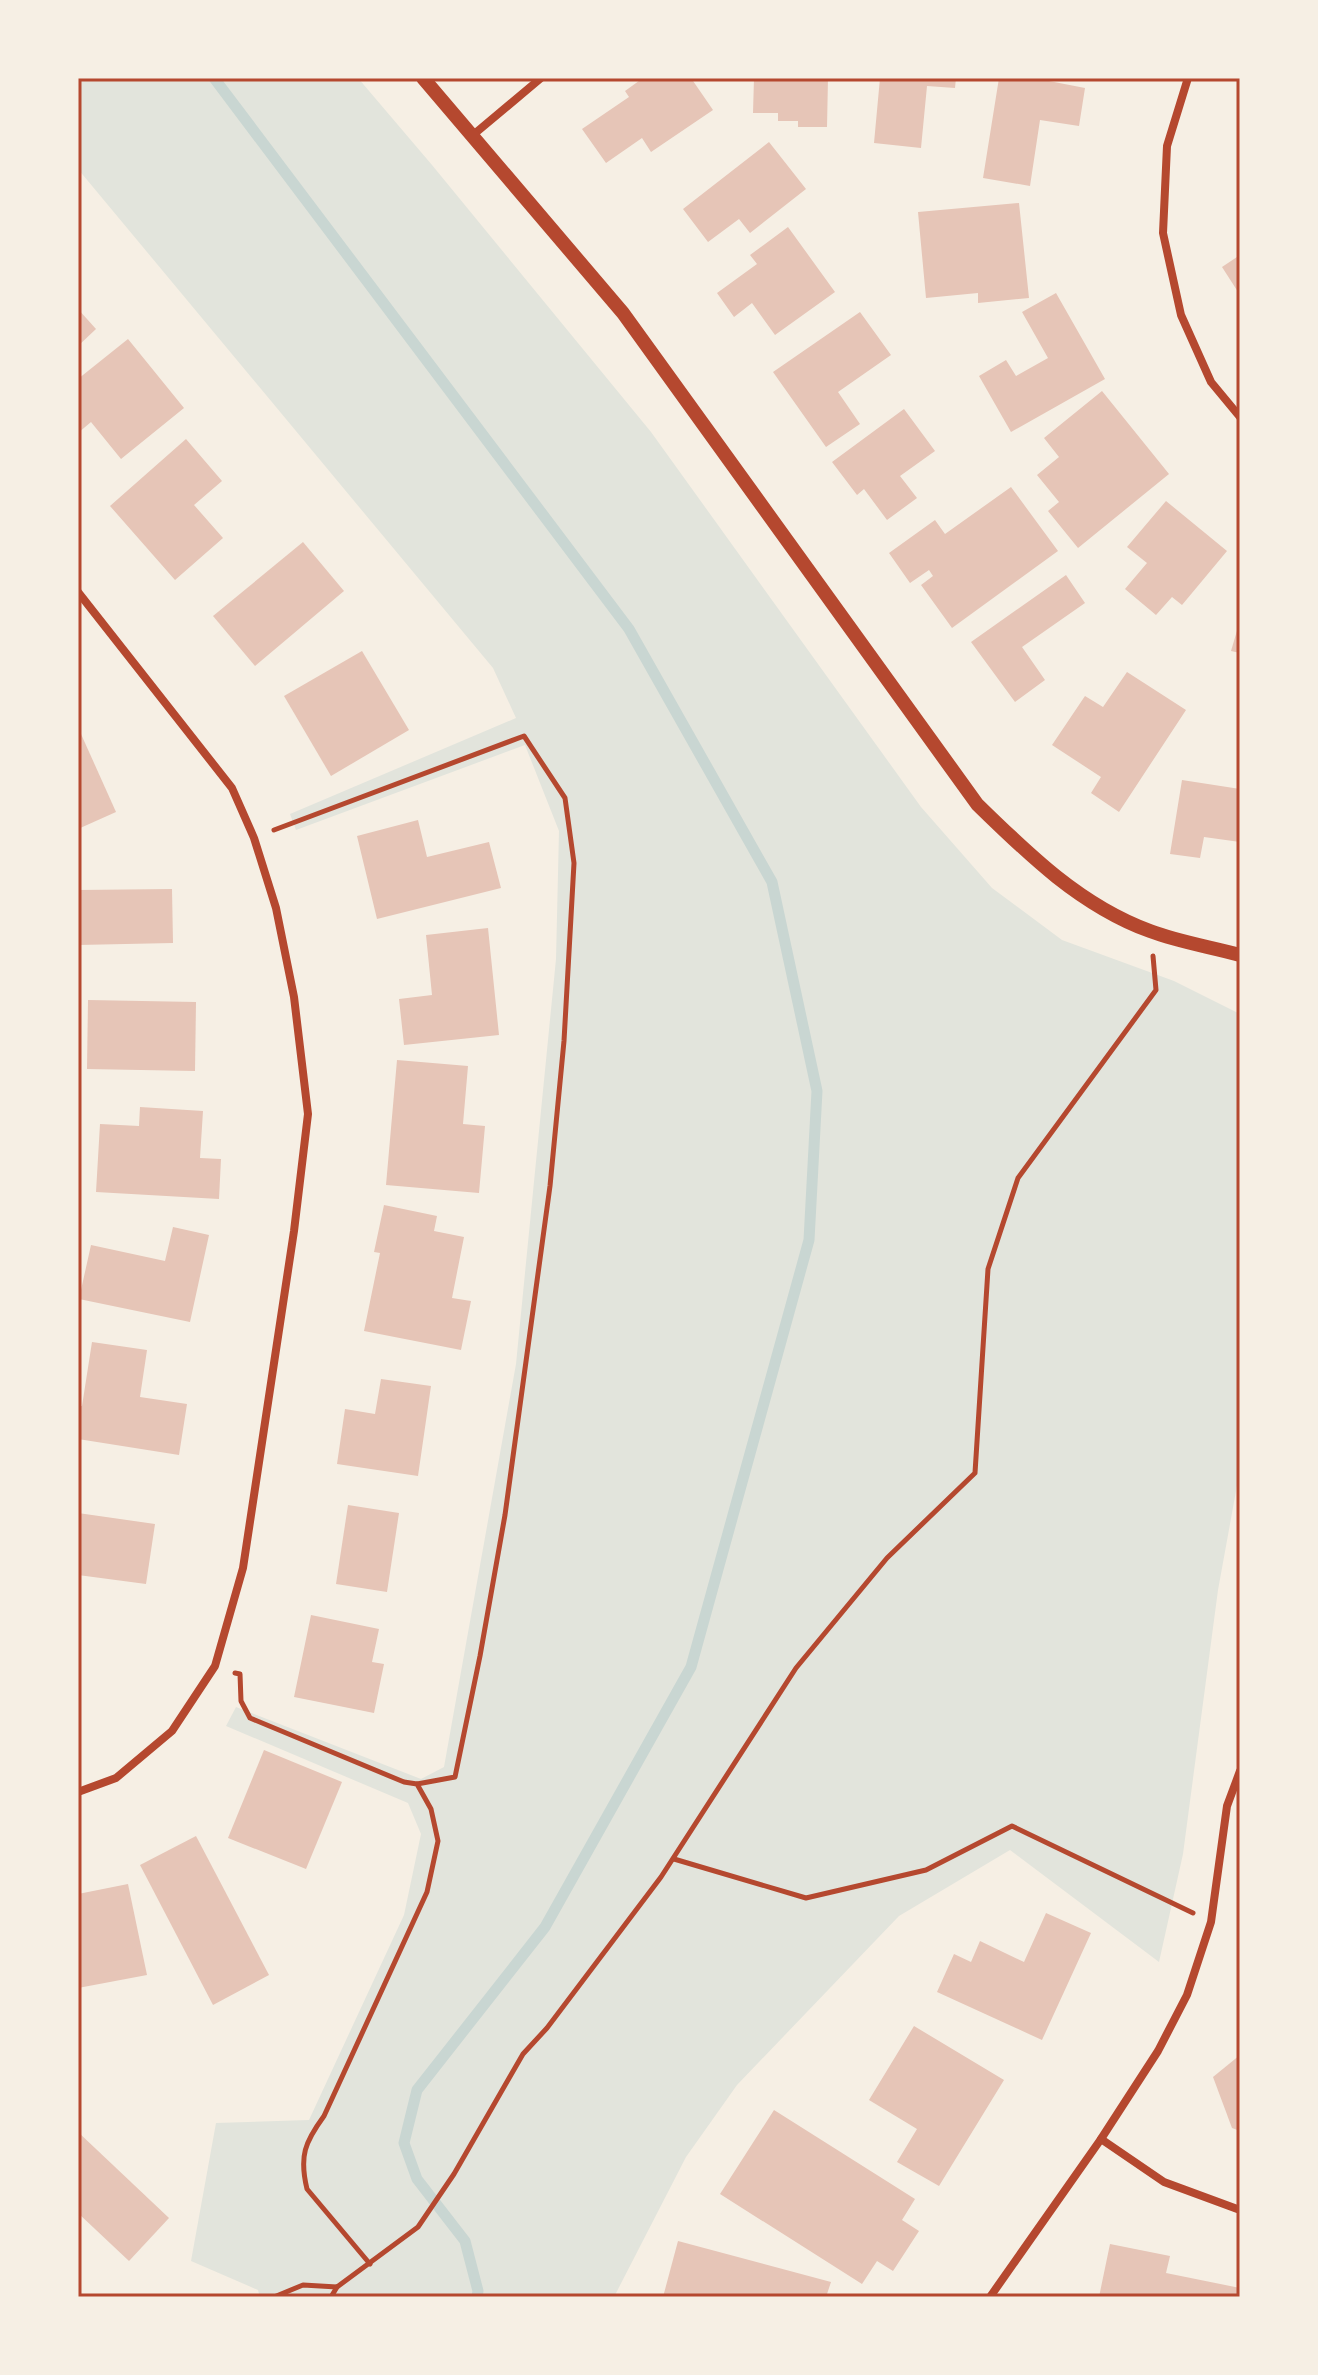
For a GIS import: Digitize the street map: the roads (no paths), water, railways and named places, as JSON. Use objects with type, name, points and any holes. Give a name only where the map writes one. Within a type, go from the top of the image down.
[{"type":"street","points":[[423,78],[623,313],[977,804],[1036,862],[1099,907],[1150,932],[1240,955]]},
{"type":"street","points":[[473,135],[541,78]]},
{"type":"street","points":[[1188,78],[1167,146],[1163,233],[1181,315],[1211,382],[1240,417]]},
{"type":"street","points":[[78,592],[232,788],[254,838],[276,908],[294,997],[308,1114],[294,1231],[243,1568],[215,1666],[172,1731],[116,1778],[78,1792]]},
{"type":"street","points":[[990,2297],[1101,2139],[1158,2051],[1187,1995],[1211,1922],[1227,1806],[1240,1771]]},
{"type":"street","points":[[1101,2139],[1164,2182],[1240,2210]]},
{"type":"waterway","points":[[214,78],[629,629],[772,882],[817,1091],[809,1240],[691,1667],[545,1927],[417,2090],[404,2143],[417,2179],[465,2241],[477,2297]]}]
